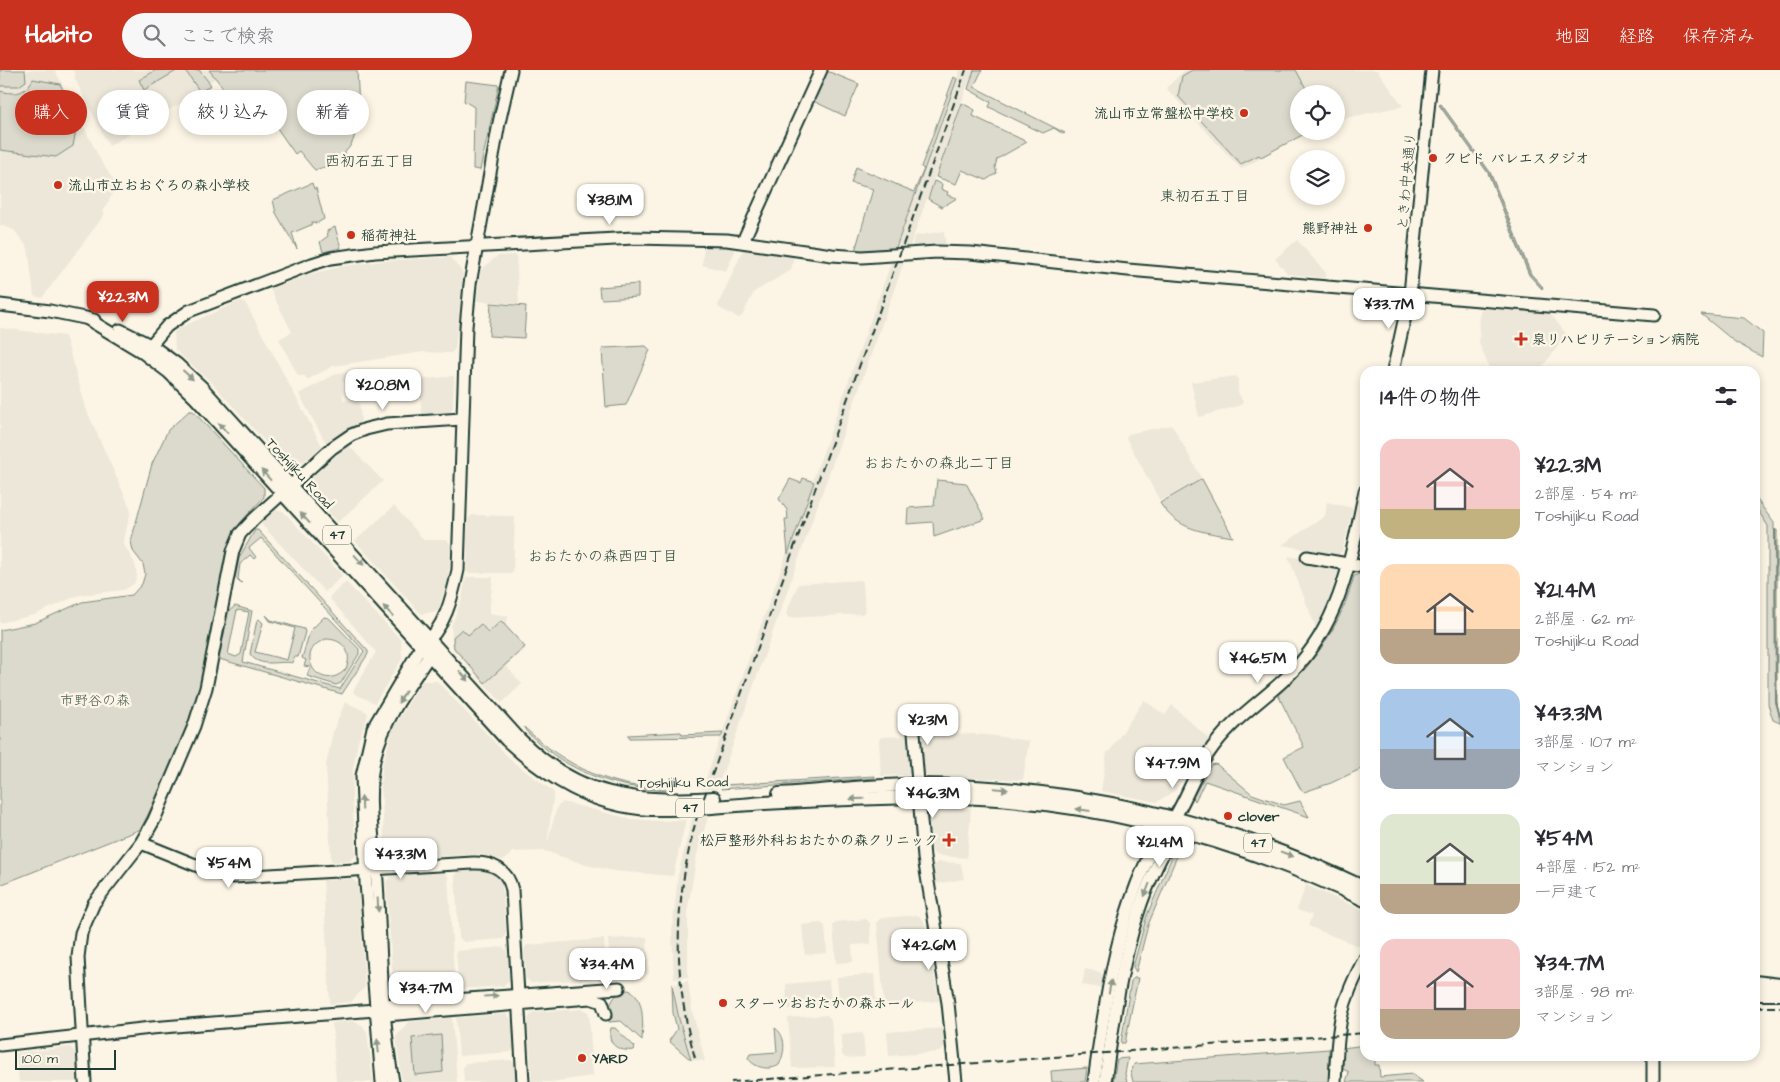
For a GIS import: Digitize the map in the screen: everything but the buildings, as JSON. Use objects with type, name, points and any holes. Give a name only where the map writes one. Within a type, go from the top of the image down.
[{"type":"main road","name":"Toshijiku Road","points":[[147,349],[192,378],[286,489],[427,647],[528,748],[559,772],[606,792],[641,800],[993,788],[1072,797],[1171,825],[1250,852],[1360,898]]},
{"type":"main road","name":"Toshijiku Road","points":[[1171,825],[1263,844],[1360,886]]},
{"type":"main road","points":[[1760,983],[1780,986]]},
{"type":"main road","points":[[1760,994],[1780,994]]},
{"type":"street","points":[[393,1082],[382,1010],[371,869],[361,789],[368,741],[381,712],[427,647],[449,606],[458,570],[466,327],[477,247],[499,123],[511,70]]},
{"type":"street","points":[[744,241],[821,70]]},
{"type":"street","name":"ときわ中央通り","points":[[1394,366],[1410,294],[1432,70]]},
{"type":"street","points":[[147,349],[172,322],[189,312],[291,271],[332,258],[357,253],[655,237],[744,241],[832,255],[862,257],[937,252],[971,253],[1128,270],[1654,314]]},
{"type":"street","name":"Toshijiku Road","points":[[0,305],[50,310],[86,318],[112,326],[147,349]]},
{"type":"street","points":[[85,1082],[78,957],[81,933],[94,903],[141,843],[159,810],[199,715],[236,542],[245,527],[286,489],[332,448],[358,431],[387,424],[462,419]]},
{"type":"street","points":[[1094,1082],[1121,934],[1132,899],[1171,825],[1196,772],[1217,742],[1244,712],[1291,673],[1319,639],[1339,599],[1360,514]]},
{"type":"street","points":[[1307,557],[1360,566]]},
{"type":"street","points":[[914,732],[928,891],[952,1027],[956,1082]]},
{"type":"street","points":[[1105,1082],[1127,953],[1150,880],[1171,825]]},
{"type":"street","points":[[141,843],[208,870],[234,877],[482,862],[503,871],[512,890],[523,1082]]},
{"type":"street","points":[[1335,1082],[1341,1010],[1360,967]]},
{"type":"street","points":[[0,1045],[82,1035],[518,999],[619,988]]},
{"type":"street","points":[[518,999],[590,998],[602,1002],[606,1014]]},
{"type":"street","points":[[382,1010],[382,1082]]},
{"type":"street","points":[[1653,1061],[1653,1082]]},
{"type":"shaded area","name":"流山市立おおぐろの森小学校","points":[[28,70],[55,70],[65,90],[15,90],[15,135],[87,135],[87,133],[116,187],[103,212],[105,214],[42,298],[34,296],[28,248],[14,230],[0,225],[0,86],[19,86]]},
{"type":"shaded area","points":[[73,70],[211,70],[216,78],[209,83],[211,85],[203,90],[179,90],[179,104],[169,110],[169,90],[97,90],[97,122],[87,103],[87,90],[81,90],[74,77],[76,76]]},
{"type":"shaded area","points":[[960,70],[973,70],[909,249],[895,250]]},
{"type":"shaded area","name":"流山市立常盤松中学校","points":[[1185,70],[1377,70],[1403,106],[1345,118],[1345,85],[1290,85],[1290,140],[1294,140],[1241,169],[1166,88]]},
{"type":"shaded area","points":[[1441,104],[1490,172],[1531,274],[1543,287],[1542,289],[1529,275],[1488,173],[1439,105]]},
{"type":"shaded area","points":[[103,135],[127,135],[109,146]]},
{"type":"shaded area","points":[[944,231],[946,246],[911,248],[915,236]]},
{"type":"shaded area","points":[[1297,240],[1326,273],[1326,278],[1288,274],[1275,259]]},
{"type":"shaded area","points":[[704,246],[731,246],[735,251],[726,271],[702,265]]},
{"type":"shaded area","points":[[748,247],[794,255],[791,270],[754,292],[742,316],[739,318],[719,308],[718,305],[743,250]]},
{"type":"shaded area","points":[[516,255],[519,304],[477,301],[481,270],[497,256]]},
{"type":"shaded area","points":[[450,257],[463,273],[455,349],[451,353],[423,352],[333,366],[307,380],[305,376],[298,376],[279,339],[292,332],[270,289],[314,273],[344,266],[383,261]]},
{"type":"shaded area","points":[[905,259],[717,789],[702,789],[892,260]]},
{"type":"shaded area","points":[[240,301],[245,302],[322,446],[297,468],[289,468],[211,382],[175,350],[174,332],[179,328]]},
{"type":"shaded area","name":"泉リハビリテーション病院","points":[[1484,309],[1549,312],[1567,335],[1543,366],[1488,366],[1479,343],[1480,312]]},
{"type":"shaded area","points":[[0,328],[65,336],[87,411],[131,510],[123,543],[135,564],[137,576],[134,584],[124,590],[79,595],[34,615],[0,623]]},
{"type":"shaded area","points":[[353,371],[357,375],[357,381],[342,382],[343,400],[359,399],[361,420],[358,425],[326,443],[299,394],[334,375]]},
{"type":"shaded area","points":[[454,376],[453,408],[448,413],[422,414],[418,380]]},
{"type":"shaded area","points":[[1236,376],[1238,379],[1238,392],[1243,402],[1241,405],[1199,417],[1191,382]]},
{"type":"shaded area","points":[[1172,425],[1202,479],[1160,501],[1126,438],[1128,434]]},
{"type":"shaded area","points":[[348,445],[383,481],[338,522],[307,489],[308,481]]},
{"type":"shaded area","points":[[1327,502],[1353,508],[1342,552],[1338,555],[1282,545],[1325,516]]},
{"type":"shaded area","points":[[394,506],[424,540],[447,540],[451,545],[448,579],[438,611],[421,614],[355,541]]},
{"type":"shaded area","points":[[276,510],[283,511],[342,575],[325,592],[262,525],[262,522]]},
{"type":"shaded area","points":[[472,515],[512,516],[515,518],[513,573],[467,573],[468,519]]},
{"type":"shaded area","points":[[1288,556],[1336,565],[1339,569],[1328,602],[1316,628]]},
{"type":"shaded area","points":[[466,577],[493,577],[489,613],[508,616],[506,626],[526,648],[506,666],[522,684],[502,703],[453,649],[451,627],[462,599]]},
{"type":"shaded area","points":[[861,580],[863,582],[865,611],[862,614],[789,618],[786,614],[798,584]]},
{"type":"shaded area","points":[[346,582],[401,640],[402,659],[375,703],[355,694],[353,691],[376,652],[330,599],[330,596]]},
{"type":"shaded area","points":[[422,681],[437,681],[513,762],[554,792],[547,844],[557,807],[563,802],[631,819],[686,820],[673,876],[614,871],[586,865],[545,851],[513,852],[506,859],[502,860],[480,854],[391,859],[385,854],[381,784],[382,766],[393,729]]},
{"type":"shaded area","points":[[1144,700],[1165,715],[1172,705],[1209,739],[1176,790],[1157,802],[1101,791],[1107,752],[1109,752]]},
{"type":"shaded area","points":[[345,702],[367,712],[368,715],[358,742],[353,769],[352,796],[356,855],[350,861],[334,862],[331,860],[326,765],[333,732]]},
{"type":"shaded area","points":[[954,733],[988,735],[1029,741],[1023,780],[928,776],[923,772],[920,737]]},
{"type":"shaded area","points":[[907,736],[909,738],[910,772],[906,775],[881,776],[879,740],[881,737]]},
{"type":"shaded area","name":"松戸整形外科おおたかの森クリニック","points":[[932,807],[971,809],[967,858],[935,855],[932,851],[928,812]]},
{"type":"shaded area","points":[[708,817],[697,855],[688,907],[688,977],[674,979],[672,932],[678,875],[692,818]]},
{"type":"shaded area","points":[[938,862],[961,863],[964,879],[936,884],[933,865]]},
{"type":"shaded area","points":[[484,870],[495,875],[502,884],[506,935],[503,939],[464,942],[459,938],[455,876],[459,871]]},
{"type":"shaded area","points":[[444,873],[448,876],[455,989],[405,993],[393,982],[386,882],[392,875]]},
{"type":"shaded area","points":[[352,879],[358,884],[365,987],[351,1002],[330,1004],[323,880]]},
{"type":"shaded area","points":[[1306,885],[1360,909],[1360,946],[1308,926],[1312,915],[1297,910]]},
{"type":"shaded area","points":[[918,915],[924,921],[939,1001],[884,1005],[877,922],[881,918]]},
{"type":"shaded area","points":[[866,919],[870,923],[871,944],[852,945],[853,962],[836,963],[833,925],[836,922]]},
{"type":"shaded area","points":[[821,923],[825,926],[827,953],[805,955],[802,925]]},
{"type":"shaded area","points":[[647,937],[649,974],[611,978],[608,939]]},
{"type":"shaded area","points":[[604,939],[607,978],[531,983],[526,978],[524,949],[527,945]]},
{"type":"shaded area","points":[[503,947],[507,951],[509,980],[503,986],[459,989],[456,951]]},
{"type":"shaded area","points":[[1085,969],[1100,972],[1103,976],[1101,988],[1082,985]]},
{"type":"shaded area","points":[[874,974],[876,1000],[872,1004],[843,1006],[839,1003],[837,977]]},
{"type":"shaded area","points":[[829,980],[831,1003],[827,1008],[791,1010],[787,1007],[786,984]]},
{"type":"shaded area","points":[[688,981],[692,1010],[705,1061],[691,1060],[679,1019],[674,984]]},
{"type":"shaded area","points":[[584,1009],[589,1013],[593,1076],[551,1082],[532,1082],[528,1019],[533,1012]]},
{"type":"shaded area","points":[[506,1014],[512,1020],[514,1048],[511,1052],[459,1056],[456,1018]]},
{"type":"shaded area","points":[[827,1015],[831,1019],[835,1067],[792,1068],[788,1018]]},
{"type":"shaded area","points":[[452,1018],[457,1082],[402,1082],[396,1037],[408,1022]]},
{"type":"shaded area","points":[[353,1021],[362,1025],[367,1032],[373,1082],[336,1082],[332,1023]]},
{"type":"shaded area","points":[[943,1028],[945,1047],[940,1052],[889,1056],[887,1032]]},
{"type":"shaded area","points":[[863,1033],[865,1057],[846,1058],[842,1055],[841,1034]]},
{"type":"shaded area","points":[[70,1047],[75,1052],[79,1082],[19,1082],[16,1053]]},
{"type":"shaded area","points":[[511,1060],[515,1064],[516,1082],[464,1082],[463,1067],[466,1063]]},
{"type":"green space","points":[[0,70],[25,70],[26,81],[19,86],[0,86]]},
{"type":"green space","points":[[156,70],[178,70],[144,90],[139,80]]},
{"type":"green space","points":[[185,70],[199,70],[211,85],[203,90],[199,90]]},
{"type":"green space","points":[[209,70],[357,70],[358,90],[297,90],[297,135],[355,135],[351,145],[345,152],[347,160],[315,170],[299,151],[295,154],[282,135],[287,135],[287,90],[225,90]]},
{"type":"green space","points":[[974,70],[982,70],[974,87],[1065,133],[1063,134],[1054,128],[1043,133],[989,107],[991,102],[968,89]]},
{"type":"green space","name":"流山市立常盤松中学校","points":[[1192,70],[1296,70],[1304,85],[1290,85],[1290,140],[1293,140],[1261,157],[1259,155],[1241,164],[1178,96],[1182,76]]},
{"type":"green space","points":[[827,71],[859,84],[845,116],[813,101]]},
{"type":"green space","points":[[954,77],[957,79],[895,250],[855,251],[873,189],[851,183],[856,167],[914,192],[924,169],[921,167]]},
{"type":"green space","points":[[33,79],[60,84],[63,90],[23,90]]},
{"type":"green space","points":[[466,81],[499,85],[480,170],[473,169],[474,107],[464,101]]},
{"type":"green space","points":[[0,91],[15,93],[15,135],[75,135],[73,146],[56,157],[0,150]]},
{"type":"green space","points":[[962,103],[975,110],[973,116],[1027,142],[997,159],[995,167],[997,173],[986,180],[962,170],[956,184],[936,177]]},
{"type":"green space","points":[[934,181],[942,184],[941,189],[948,192],[947,195],[957,198],[942,207],[928,199]]},
{"type":"green space","points":[[312,183],[314,189],[316,188],[324,219],[317,223],[312,222],[311,225],[292,233],[297,249],[276,213],[273,200]]},
{"type":"green space","points":[[335,227],[341,248],[323,252],[320,242],[328,236],[327,231]]},
{"type":"green space","points":[[638,284],[638,297],[602,299],[600,297],[599,287]]},
{"type":"green space","points":[[491,303],[526,306],[524,338],[489,336]]},
{"type":"green space","points":[[1701,314],[1744,318],[1763,333],[1762,357],[1735,342]]},
{"type":"green space","points":[[646,346],[650,350],[626,405],[606,407],[602,350],[604,348]]},
{"type":"green space","name":"市野谷の森","points":[[189,411],[193,411],[264,488],[264,497],[240,523],[229,543],[203,677],[193,714],[170,769],[141,829],[0,885],[0,630],[35,623],[82,602],[132,595],[142,584],[145,574],[143,564],[133,551],[131,541],[152,464],[168,430]]},
{"type":"green space","points":[[803,478],[814,482],[788,554],[785,519],[788,519],[787,510],[779,499],[790,479],[801,483]]},
{"type":"green space","points":[[1202,479],[1233,537],[1201,531],[1183,524],[1174,519],[1160,503]]},
{"type":"green space","points":[[937,480],[966,483],[985,519],[934,537],[933,522],[907,524],[908,508],[934,506]]},
{"type":"green space","points":[[1760,504],[1774,523],[1774,530],[1777,530],[1777,702],[1780,723],[1773,720],[1768,704],[1768,526],[1760,514]]},
{"type":"green space","points":[[255,530],[258,530],[368,651],[368,654],[342,694],[219,659],[228,612],[235,606],[252,611],[243,662],[340,689],[364,651],[261,538],[249,548],[256,557],[254,559],[250,555],[240,564],[238,579],[242,583],[235,578],[239,558]],"holes":[[[237,610],[249,612],[241,654],[236,657],[228,654]]]},
{"type":"green space","points":[[1360,573],[1360,769],[1331,783],[1304,792],[1301,790],[1284,757],[1304,747],[1278,695],[1304,669],[1325,642],[1342,611],[1354,576]]},
{"type":"green space","points":[[266,615],[271,620],[304,629],[305,632],[298,657],[294,657],[293,663],[264,663],[254,659],[250,654],[257,620],[259,619],[263,623],[255,652],[287,660],[295,628],[270,621]]},
{"type":"green space","points":[[324,617],[329,618],[359,649],[359,654],[341,683],[336,685],[307,676],[310,667],[304,666],[306,660],[302,658],[310,631]],"holes":[[[326,639],[338,641],[345,648],[348,663],[346,669],[336,676],[327,677],[319,675],[313,669],[310,661],[311,653],[316,645]]]},
{"type":"green space","points":[[501,621],[525,647],[485,683],[454,648],[453,637],[462,629],[468,635],[481,624],[488,633]]},
{"type":"green space","points":[[524,727],[557,754],[592,773],[630,785],[672,789],[671,791],[653,790],[600,779],[568,764],[553,754],[530,735]]},
{"type":"green space","points":[[681,732],[682,735],[723,733],[721,737],[630,738],[628,735]]},
{"type":"green space","points":[[1216,764],[1252,794],[1284,805],[1300,801],[1309,817],[1205,781],[1195,801],[1193,797],[1211,765]]},
{"type":"green space","points":[[875,776],[875,778],[721,789],[723,785]]},
{"type":"green space","points":[[1180,849],[1148,925],[1136,972],[1133,967],[1147,915],[1174,852]]},
{"type":"green space","points":[[1134,978],[1138,978],[1125,1043],[1121,1043],[1131,981]]},
{"type":"green space","points":[[672,984],[679,1019],[691,1060],[669,1041],[677,1029],[673,1013]]},
{"type":"green space","points":[[628,990],[634,992],[642,1011],[642,1040],[621,1021],[609,1022],[609,1011],[612,1001],[618,994]]},
{"type":"green space","points":[[611,1028],[615,1028],[635,1047],[634,1050],[623,1050],[615,1046],[610,1039]]},
{"type":"green space","points":[[775,1028],[782,1035],[784,1045],[779,1065],[767,1068],[754,1064],[748,1058],[750,1054],[777,1052]]},
{"type":"green space","points":[[441,1035],[443,1072],[415,1075],[412,1038]]},
{"type":"green space","points":[[1360,1046],[1360,1061],[1375,1061],[1375,1065],[1379,1065],[1380,1077],[1412,1074],[1423,1082],[1346,1082],[1349,1072],[1343,1069],[1343,1048]]},
{"type":"green space","points":[[1329,1049],[1329,1082],[1133,1082],[1131,1073],[1134,1064]]},
{"type":"green space","points":[[1128,1058],[1125,1074],[1127,1082],[1113,1082],[1117,1059]]},
{"type":"green space","points":[[1087,1068],[1085,1082],[1052,1082],[1051,1071]]},
{"type":"waterway","points":[[1775,530],[1776,702],[1780,716]]},
{"type":"railway","points":[[695,1058],[682,997],[679,937],[684,878],[697,817],[966,70]]},
{"type":"railway","points":[[1760,1007],[1780,1007]]},
{"type":"railway","points":[[731,1082],[1360,1033]]},
{"type":"place","name":"流山市立常盤松中学校","points":[[1244,113]]},
{"type":"place","name":"クビド バレエスタジオ","points":[[1433,158]]},
{"type":"place","name":"流山市立おおぐろの森小学校","points":[[58,185]]},
{"type":"place","name":"熊野神社","points":[[1368,228]]},
{"type":"place","name":"稲荷神社","points":[[351,235]]},
{"type":"place","name":"泉リハビリテーション病院","points":[[1521,339]]},
{"type":"place","name":"clover","points":[[1228,816]]},
{"type":"place","name":"松戸整形外科おおたかの森クリニック","points":[[949,840]]},
{"type":"place","name":"スターツおおたかの森ホール","points":[[723,1003]]},
{"type":"place","name":"YARD","points":[[582,1058]]},
{"type":"district","name":"西初石五丁目","points":[[370,161]]},
{"type":"district","name":"東初石五丁目","points":[[1205,196]]},
{"type":"district","name":"おおたかの森北二丁目","points":[[939,463]]},
{"type":"district","name":"おおたかの森西四丁目","points":[[603,556]]}]
